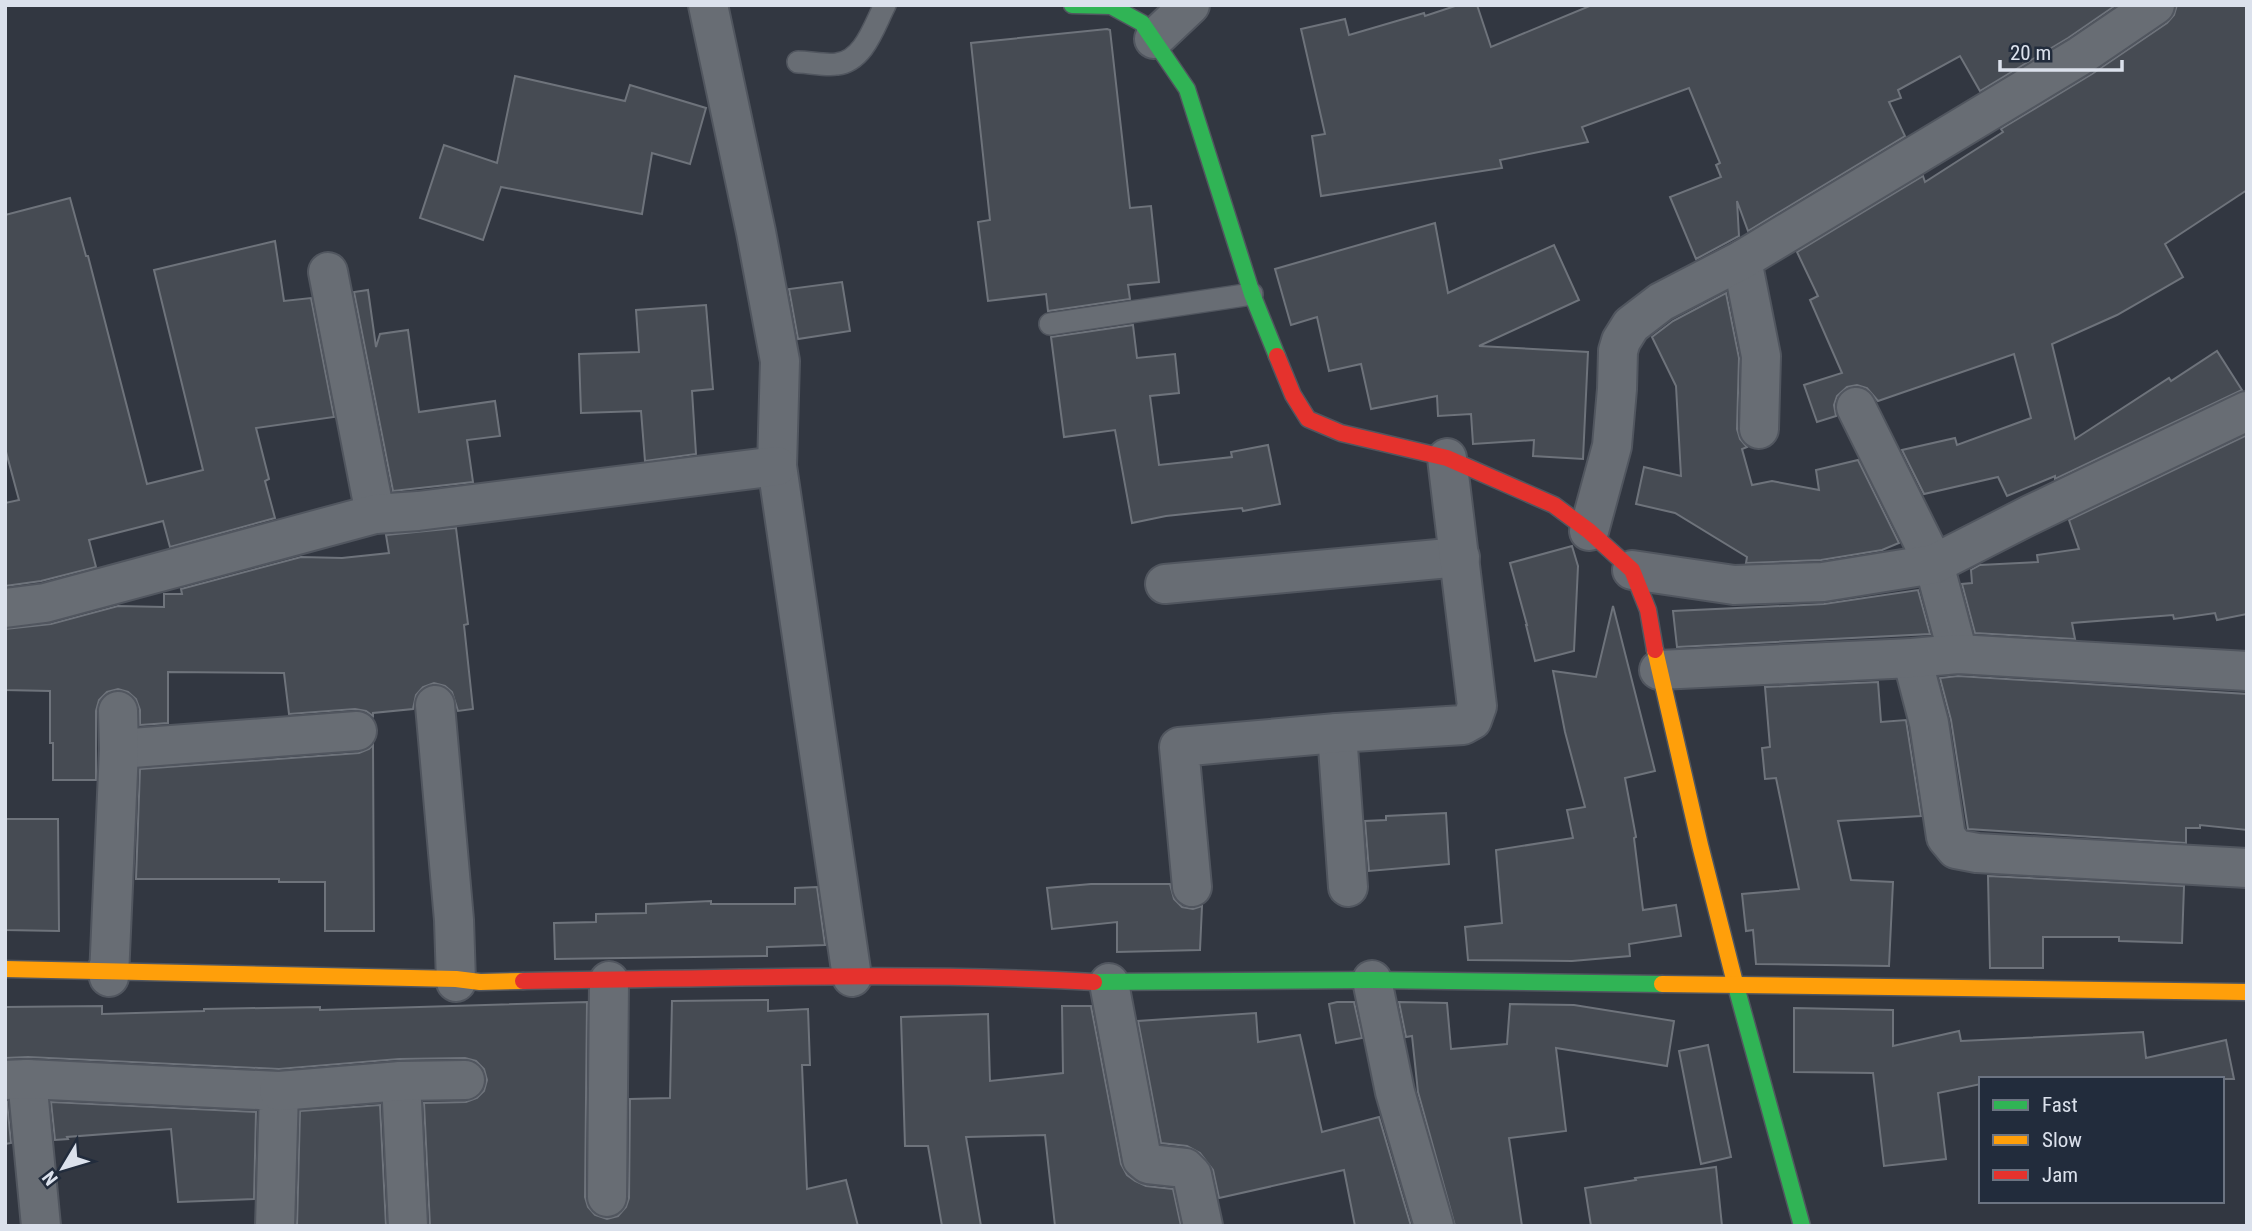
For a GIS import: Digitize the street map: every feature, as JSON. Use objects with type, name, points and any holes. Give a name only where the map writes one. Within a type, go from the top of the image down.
[{"type":"street","points":[[708,5],[780,361],[777,466],[852,977]]},
{"type":"street","points":[[1072,5],[1111,6],[1142,23],[1186,89],[1252,294],[1293,395],[1308,419],[1341,433],[1447,458],[1554,505],[1589,531],[1632,570],[1648,610],[1659,670],[1735,987],[1802,1226]]},
{"type":"street","points":[[1154,40],[1190,5]]},
{"type":"street","points":[[1589,531],[1612,446],[1617,360],[1621,341],[1632,326],[1661,302],[1742,260],[2080,56],[2155,5]]},
{"type":"street","points":[[1742,260],[1761,356],[1759,429]]},
{"type":"street","points":[[328,272],[375,514]]},
{"type":"street","points":[[1856,407],[1934,564],[1958,654]]},
{"type":"street","points":[[1632,570],[1734,585],[1823,582],[1934,564],[2247,411]]},
{"type":"street","points":[[1192,887],[1179,747],[1463,725],[1472,720],[1477,706],[1447,458]]},
{"type":"street","points":[[5,608],[45,603],[375,514],[418,511],[777,466]]},
{"type":"street","points":[[1166,584],[1460,557]]},
{"type":"street","points":[[1659,670],[1958,654],[2247,671]]},
{"type":"street","points":[[1912,658],[1929,723],[1946,836],[1956,849],[1977,853],[2247,869]]},
{"type":"street","points":[[435,705],[454,920],[456,982],[456,979]]},
{"type":"street","points":[[107,970],[108,977],[119,749],[118,711]]},
{"type":"street","points":[[119,749],[357,731]]},
{"type":"street","points":[[1337,733],[1348,887]]},
{"type":"street","points":[[5,970],[107,970],[456,979],[480,982],[852,977],[1039,979],[1109,983],[1372,981],[2247,992]]},
{"type":"street","points":[[607,1196],[609,981]]},
{"type":"street","points":[[1372,981],[1395,1092],[1434,1226]]},
{"type":"street","points":[[1109,983],[1142,1159],[1147,1164],[1185,1168],[1192,1175],[1203,1226]]},
{"type":"street","points":[[41,1226],[16,1079],[279,1091],[401,1081],[465,1080]]},
{"type":"street","points":[[401,1081],[408,1226]]},
{"type":"street","points":[[275,1226],[279,1091]]},
{"type":"lane","points":[[798,62],[836,65],[849,61],[861,50],[885,5]]},
{"type":"lane","points":[[1050,324],[1252,294]]},
{"type":"building","points":[[1458,5],[1477,5],[1491,47],[1592,5],[2116,5],[2068,38],[1980,91],[1960,56],[1898,90],[1901,98],[1889,102],[1905,136],[1748,231],[1737,201],[1739,236],[1696,259],[1670,197],[1721,177],[1716,165],[1720,163],[1689,88],[1582,127],[1588,142],[1500,160],[1502,168],[1321,196],[1312,136],[1325,134],[1301,29],[1345,19],[1349,35]]},
{"type":"building","points":[[2177,5],[2247,5],[2247,190],[2165,244],[2183,277],[2117,315],[2052,344],[2075,439],[2169,378],[2171,381],[2217,351],[2242,390],[2055,479],[2055,476],[2007,496],[1998,477],[1924,494],[1902,450],[1955,438],[1957,445],[2031,418],[2014,354],[1878,401],[1867,388],[1857,385],[1847,387],[1837,396],[1834,405],[1836,416],[1817,422],[1804,385],[1842,373],[1810,300],[1818,296],[1797,252],[1923,176],[1925,182],[2003,132],[2001,129],[2092,74],[2167,23],[2174,15]]},
{"type":"building","points":[[1110,30],[1130,208],[1151,206],[1159,282],[1128,285],[1130,299],[1048,311],[1046,294],[988,301],[978,222],[990,220],[971,43]]},
{"type":"building","points":[[515,76],[625,101],[630,85],[706,108],[690,164],[652,153],[642,214],[501,187],[483,240],[420,218],[444,145],[497,163]]},
{"type":"building","points":[[70,198],[88,256],[147,484],[203,470],[154,270],[275,241],[284,301],[311,298],[334,417],[256,428],[269,479],[265,481],[275,518],[170,547],[163,521],[89,540],[96,567],[41,581],[5,586],[5,503],[19,500],[5,448],[5,215]]},
{"type":"building","points":[[1435,223],[1448,293],[1554,245],[1579,300],[1479,346],[1588,352],[1583,459],[1533,456],[1534,440],[1473,444],[1471,414],[1438,416],[1437,396],[1371,409],[1361,364],[1329,371],[1317,317],[1291,325],[1275,269]]},
{"type":"building","points":[[842,282],[850,331],[798,339],[789,289]]},
{"type":"building","points":[[368,290],[376,347],[380,334],[408,330],[419,412],[495,401],[500,436],[467,440],[473,482],[393,491],[354,292]]},
{"type":"building","points":[[1726,293],[1739,358],[1737,429],[1740,439],[1747,447],[1742,449],[1752,485],[1772,481],[1819,490],[1816,470],[1858,460],[1899,543],[1882,550],[1821,560],[1746,563],[1747,557],[1675,513],[1636,504],[1644,467],[1681,476],[1676,386],[1652,337],[1673,321]]},
{"type":"building","points":[[706,305],[713,389],[692,391],[696,454],[645,461],[641,411],[581,413],[579,354],[639,352],[636,310]]},
{"type":"building","points":[[1133,325],[1137,358],[1175,354],[1179,393],[1150,396],[1159,465],[1232,457],[1231,452],[1268,445],[1280,504],[1243,511],[1242,508],[1166,516],[1132,523],[1115,430],[1064,437],[1051,337]]},
{"type":"building","points":[[2247,435],[2247,614],[2217,620],[2215,613],[2174,619],[2173,615],[2072,623],[2075,639],[1975,633],[1962,584],[1972,583],[1971,570],[1980,565],[2038,562],[2037,555],[2079,549],[2069,520]]},
{"type":"building","points":[[456,528],[468,624],[464,625],[473,709],[458,711],[452,692],[445,686],[434,683],[423,687],[416,695],[413,709],[373,713],[373,716],[366,711],[355,709],[289,714],[284,673],[168,672],[168,723],[140,725],[140,710],[136,699],[128,692],[118,689],[107,692],[99,700],[96,711],[96,780],[53,780],[50,691],[5,690],[5,629],[51,624],[118,606],[164,607],[164,594],[182,594],[181,589],[301,557],[342,558],[389,553],[386,535]]},
{"type":"building","points":[[1572,546],[1578,566],[1574,651],[1535,661],[1510,563]]},
{"type":"building","points":[[1918,590],[1930,634],[1677,647],[1673,611],[1824,604]]},
{"type":"building","points":[[1613,606],[1655,771],[1625,778],[1636,837],[1643,910],[1676,905],[1681,936],[1629,944],[1630,956],[1572,961],[1468,960],[1465,927],[1502,923],[1496,850],[1573,838],[1567,810],[1585,807],[1565,732],[1553,671],[1596,677]]},
{"type":"building","points":[[1958,676],[2247,694],[2247,830],[2200,825],[2200,828],[2186,828],[2186,843],[1968,829],[1951,720],[1940,678]]},
{"type":"building","points":[[1878,682],[1881,722],[1906,720],[1921,816],[1838,821],[1851,880],[1893,882],[1889,966],[1756,964],[1753,930],[1746,931],[1742,894],[1799,889],[1776,778],[1765,779],[1762,748],[1770,747],[1765,687]]},
{"type":"building","points":[[373,745],[374,931],[325,931],[325,882],[279,882],[279,879],[136,879],[140,769],[359,753]]},
{"type":"building","points":[[1446,813],[1449,864],[1369,871],[1365,821],[1386,820],[1386,816]]},
{"type":"building","points":[[5,819],[58,819],[59,931],[5,930]]},
{"type":"building","points":[[1988,876],[2184,886],[2182,943],[2119,941],[2119,937],[2043,937],[2043,968],[1990,968]]},
{"type":"building","points":[[1091,884],[1170,884],[1174,899],[1182,907],[1193,909],[1202,906],[1200,950],[1117,952],[1117,922],[1052,929],[1047,888]]},
{"type":"building","points":[[817,887],[825,945],[767,947],[767,956],[555,959],[554,923],[596,922],[596,914],[646,913],[646,904],[711,901],[711,904],[795,904],[795,888]]},
{"type":"building","points":[[768,1000],[768,1011],[808,1009],[810,1065],[802,1065],[807,1189],[846,1180],[858,1226],[430,1226],[424,1103],[466,1102],[477,1098],[484,1091],[487,1080],[484,1069],[476,1061],[465,1058],[399,1059],[279,1069],[5,1058],[5,1007],[102,1006],[102,1014],[204,1009],[320,1007],[320,1010],[587,1002],[585,1197],[588,1207],[595,1215],[607,1219],[618,1216],[626,1207],[629,1198],[630,1099],[670,1098],[672,1001]]},
{"type":"building","points":[[1354,1002],[1362,1038],[1336,1043],[1329,1004]]},
{"type":"building","points":[[1399,1002],[1447,1003],[1451,1049],[1507,1044],[1510,1004],[1574,1005],[1674,1021],[1667,1066],[1556,1048],[1566,1131],[1509,1138],[1522,1226],[1455,1226],[1418,1092],[1412,1036],[1406,1037]]},
{"type":"building","points":[[1062,1006],[1091,1006],[1121,1164],[1127,1175],[1135,1181],[1146,1186],[1173,1189],[1181,1226],[1055,1226],[1045,1135],[966,1137],[981,1226],[942,1226],[928,1146],[905,1146],[901,1017],[988,1014],[990,1081],[1063,1073]]},
{"type":"building","points":[[1794,1008],[1893,1010],[1893,1046],[1959,1031],[1961,1041],[2143,1032],[2146,1058],[2226,1040],[2234,1079],[1979,1077],[1979,1084],[1938,1093],[1946,1159],[1884,1166],[1873,1073],[1794,1072]]},
{"type":"building","points":[[1256,1013],[1258,1042],[1300,1035],[1322,1132],[1379,1117],[1411,1226],[1355,1226],[1344,1170],[1219,1198],[1213,1170],[1200,1153],[1187,1146],[1161,1143],[1138,1021]]},
{"type":"building","points":[[1708,1045],[1731,1157],[1701,1164],[1679,1051]]},
{"type":"building","points":[[5,1102],[11,1143],[5,1144]]},
{"type":"building","points":[[51,1102],[256,1112],[254,1199],[178,1202],[171,1129],[55,1140]]},
{"type":"building","points":[[380,1105],[386,1226],[297,1226],[300,1111]]},
{"type":"building","points":[[1716,1167],[1722,1226],[1591,1226],[1585,1188]]},
{"type":"traffic: fast","points":[[1072,5],[1111,6],[1142,23],[1187,89],[1252,294],[1277,356]]},
{"type":"traffic: fast","points":[[1734,979],[1802,1226]]},
{"type":"traffic: fast","points":[[1094,982],[1372,980],[1662,984]]},
{"type":"traffic: slow","points":[[1655,650],[1734,979]]},
{"type":"traffic: slow","points":[[5,969],[523,981]]},
{"type":"traffic: slow","points":[[1662,984],[2247,992]]},
{"type":"traffic: jam","points":[[1277,356],[1293,395],[1308,419],[1341,433],[1447,458],[1554,505],[1589,531],[1632,570],[1648,610],[1655,650]]},
{"type":"traffic: jam","points":[[523,981],[880,976],[1094,982]]}]
